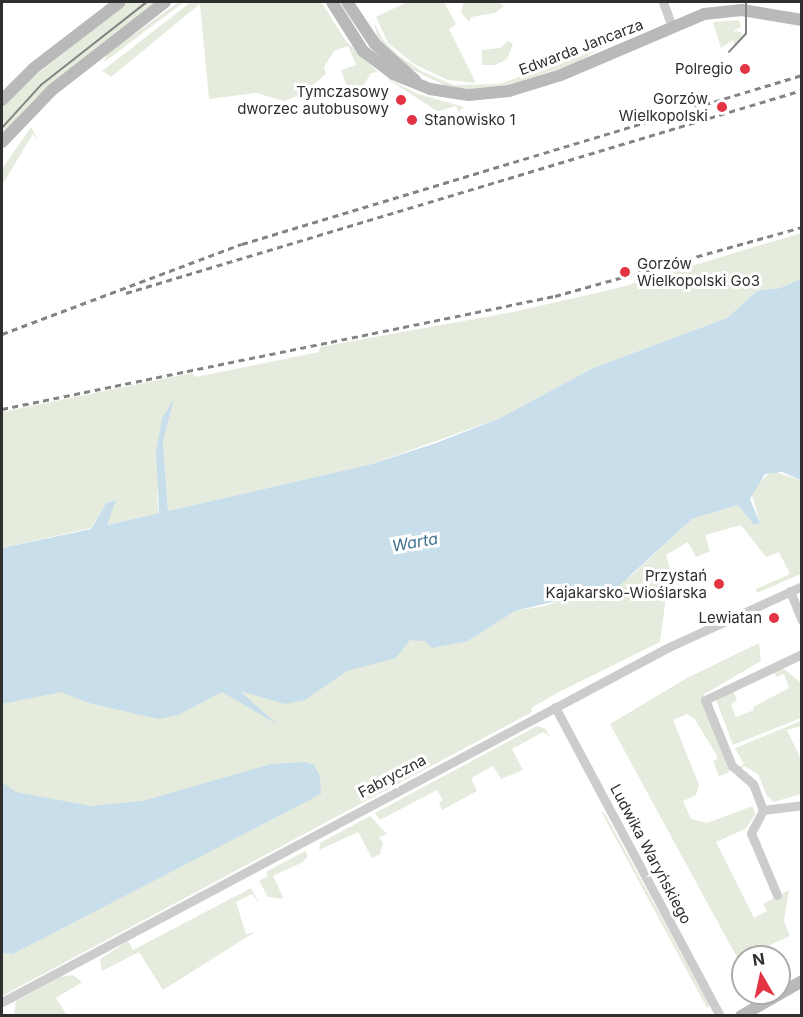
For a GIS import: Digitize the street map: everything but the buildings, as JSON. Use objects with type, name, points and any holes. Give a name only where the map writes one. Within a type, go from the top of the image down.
[{"type":"street","points":[[2,100],[34,68],[120,2]]},
{"type":"street","points":[[2,142],[39,102],[165,2]]},
{"type":"street","points":[[332,2],[352,11],[352,37]]},
{"type":"street","name":"Edwarda Jancarza","points":[[332,2],[352,37],[384,68],[423,86],[459,94],[509,91],[581,67],[704,14],[748,11],[801,20]]},
{"type":"street","points":[[663,2],[672,27]]},
{"type":"street","name":"Edwarda Jancarza","points":[[352,11],[383,53],[423,86]]},
{"type":"street","name":"Fabryczna","points":[[2,1002],[688,637],[801,586]]},
{"type":"street","points":[[790,591],[801,620]]},
{"type":"street","points":[[777,895],[751,833],[763,810],[753,784],[732,766],[705,700],[801,654]]},
{"type":"street","name":"Ludwika Waryńskiego","points":[[555,707],[720,1016]]},
{"type":"street","points":[[763,810],[801,805]]},
{"type":"street","points":[[741,1016],[801,981]]},
{"type":"green space","points":[[128,2],[157,2],[33,100],[2,135],[2,107],[17,90]]},
{"type":"green space","points":[[179,2],[184,2],[103,63],[108,53]]},
{"type":"green space","points":[[191,2],[321,2],[346,41],[378,72],[371,73],[360,91],[346,84],[341,70],[356,65],[348,46],[334,51],[324,67],[326,74],[303,93],[285,101],[256,93],[209,99],[200,4],[111,77],[102,71]]},
{"type":"green space","points":[[444,2],[456,24],[449,29],[476,83],[448,80],[414,64],[388,43],[376,17],[405,3]]},
{"type":"green space","points":[[464,2],[498,2],[504,6],[495,13],[471,17],[469,22],[461,12]]},
{"type":"green space","points":[[739,20],[741,27],[732,31],[741,32],[742,36],[735,45],[733,40],[721,48],[713,22]]},
{"type":"green space","points":[[374,23],[384,41],[398,55],[423,72],[454,85],[499,84],[597,50],[577,63],[508,85],[468,89],[446,86],[411,69],[378,40]]},
{"type":"green space","points":[[508,41],[513,44],[507,59],[495,65],[482,65],[482,50],[500,48]]},
{"type":"green space","points":[[383,76],[418,94],[464,107],[459,112],[456,106],[439,111],[440,118],[436,118],[437,111]]},
{"type":"green space","points":[[31,127],[39,141],[33,134],[2,185],[2,169]]},
{"type":"green space","points":[[801,233],[801,279],[780,288],[757,291],[727,318],[593,368],[500,418],[372,464],[168,511],[163,442],[173,402],[162,418],[157,499],[159,513],[106,525],[115,500],[106,503],[91,528],[2,548],[2,412],[192,373],[196,377],[319,352],[320,347],[513,312],[618,288]]},
{"type":"green space","points":[[771,471],[801,480],[801,574],[757,593],[756,589],[790,574],[779,552],[766,557],[741,525],[705,535],[710,551],[696,557],[688,542],[666,555],[672,576],[668,582],[660,642],[559,692],[531,708],[532,712],[2,996],[2,953],[13,954],[206,853],[227,835],[92,819],[2,793],[2,697],[408,638],[468,641],[515,611],[544,606],[630,577],[692,519],[738,505],[754,525],[760,523],[751,492]]},
{"type":"green space","points":[[759,643],[761,661],[703,695],[732,766],[728,773],[719,776],[713,761],[718,759],[716,754],[694,718],[687,714],[673,720],[699,785],[696,795],[683,801],[691,819],[707,823],[753,806],[755,815],[745,829],[716,842],[754,918],[767,911],[763,904],[789,890],[784,921],[790,936],[770,945],[731,946],[610,724],[687,678]]},
{"type":"green space","points":[[782,667],[801,683],[801,718],[733,745],[716,700],[733,691],[737,700],[731,704],[736,717],[754,710],[753,707],[789,688],[784,674],[776,677],[774,671]]},
{"type":"green space","points":[[801,721],[801,726],[787,730],[801,759],[801,794],[774,802],[767,796],[758,774],[744,766],[740,770],[738,768],[744,764],[735,748]]},
{"type":"green space","points":[[537,726],[546,729],[550,737],[543,732],[512,749],[523,770],[501,779],[493,766],[471,778],[477,791],[442,810],[439,803],[443,800],[437,790],[380,820],[375,813]]},
{"type":"green space","points":[[604,812],[710,1006],[707,1008],[602,813]]},
{"type":"green space","points":[[370,816],[387,834],[379,837],[383,843],[380,854],[372,858],[358,832],[319,850],[320,843]]},
{"type":"green space","points":[[305,851],[308,856],[303,862],[273,876],[284,899],[268,897],[259,881],[268,876],[266,872]]},
{"type":"green space","points":[[251,888],[260,904],[252,894],[236,902],[246,934],[255,932],[163,990],[139,952],[102,971],[100,959],[128,941],[133,950]]},
{"type":"green space","points":[[73,975],[82,982],[56,998],[67,1015],[14,1015],[16,1001],[60,977]]},
{"type":"water","name":"Warta","points":[[801,279],[801,480],[782,472],[765,474],[750,499],[760,523],[754,525],[738,505],[692,519],[619,586],[515,611],[468,641],[432,648],[425,641],[410,640],[396,658],[347,671],[305,700],[285,704],[240,691],[278,725],[222,692],[178,715],[158,719],[89,703],[61,692],[2,704],[2,548],[91,529],[106,503],[116,500],[107,525],[159,513],[156,451],[162,418],[174,399],[163,442],[168,511],[372,464],[436,443],[500,418],[593,368],[727,318],[757,291],[780,288]]},
{"type":"water","points":[[305,762],[314,765],[320,776],[321,794],[13,954],[2,953],[2,782],[16,792],[91,806],[143,801],[271,764]]},
{"type":"tram line","points":[[2,128],[41,85],[147,2]]},
{"type":"tram line","points":[[729,52],[746,34],[746,2]]},
{"type":"railway","points":[[2,334],[242,244],[802,75]]},
{"type":"railway","points":[[126,293],[802,90]]},
{"type":"railway","points":[[2,409],[555,296],[802,227]]},
{"type":"place","name":"Polregio","points":[[745,69]]},
{"type":"place","name":"Tymczasowy dworzec autobusowy","points":[[401,100]]},
{"type":"place","name":"Gorzów Wielkopolski","points":[[722,107]]},
{"type":"place","name":"Stanowisko 1","points":[[412,120]]},
{"type":"place","name":"Gorzów Wielkopolski Go3","points":[[625,272]]},
{"type":"place","name":"Przystań Kajakarsko-Wioślarska","points":[[719,584]]},
{"type":"place","name":"Lewiatan","points":[[774,618]]}]
